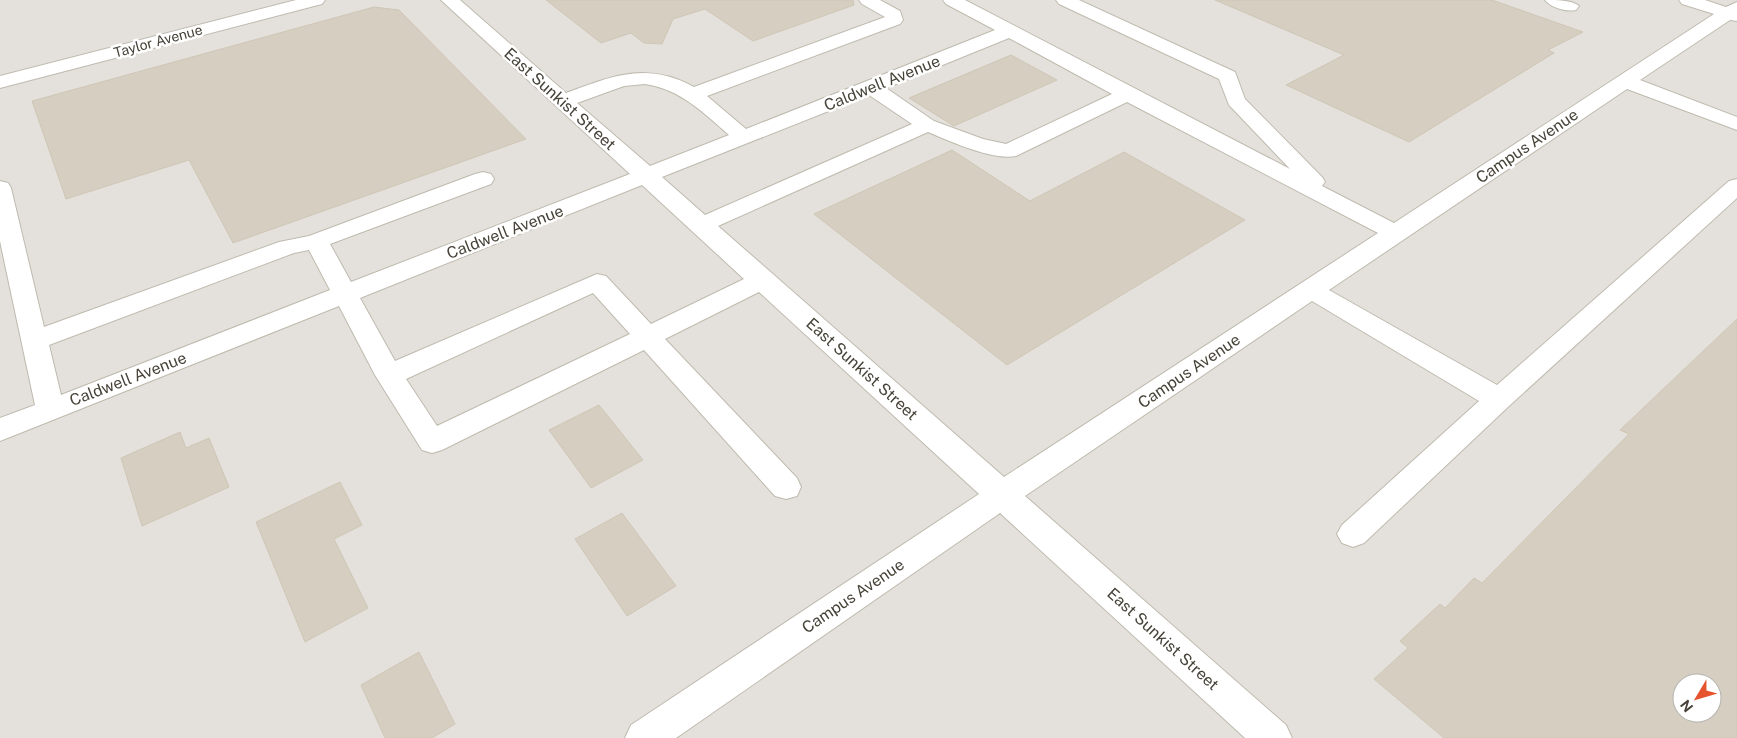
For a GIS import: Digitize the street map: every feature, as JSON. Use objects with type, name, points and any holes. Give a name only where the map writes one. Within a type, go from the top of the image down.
[{"type":"street","name":"Taylor Avenue","points":[[0,82],[316,0]]},
{"type":"street","name":"East Sunkist Street","points":[[450,0],[1273,738]]},
{"type":"street","points":[[694,94],[894,20],[894,15],[868,0]]},
{"type":"street","points":[[952,0],[1127,94],[1396,233]]},
{"type":"street","points":[[1065,0],[1228,76],[1236,101],[1331,199]]},
{"type":"street","points":[[1554,0],[1570,6]]},
{"type":"street","points":[[1688,0],[1734,12]]},
{"type":"street","name":"Campus Avenue","points":[[652,736],[1003,495],[1625,81],[1734,12]]},
{"type":"street","name":"Caldwell Avenue","points":[[0,430],[744,138],[1010,31]]},
{"type":"street","points":[[562,101],[628,79],[639,78],[664,81],[694,94],[744,138]]},
{"type":"street","points":[[1625,81],[1737,124]]},
{"type":"street","points":[[871,87],[927,125],[977,144],[1008,150],[1127,94]]},
{"type":"street","points":[[701,225],[927,125]]},
{"type":"street","points":[[35,340],[288,247],[314,242],[483,179]]},
{"type":"street","points":[[1353,534],[1499,399],[1737,186]]},
{"type":"street","points":[[0,188],[50,410]]},
{"type":"street","points":[[314,242],[321,249],[389,375],[432,442],[763,280]]},
{"type":"street","points":[[389,375],[597,282],[786,487]]},
{"type":"street","points":[[1311,290],[1499,399]]},
{"type":"shaded area","points":[[0,0],[1737,0],[1737,738],[0,738]]},
{"type":"building","points":[[546,0],[853,0],[854,5],[753,41],[705,9],[673,19],[662,44],[644,43],[631,33],[601,43]]},
{"type":"building","points":[[1215,0],[1492,0],[1583,32],[1548,50],[1554,53],[1409,142],[1286,85],[1344,55]]},
{"type":"building","points":[[374,7],[399,10],[526,139],[233,243],[189,160],[66,199],[32,101]]},
{"type":"building","points":[[1011,55],[1057,80],[954,126],[909,98]]},
{"type":"building","points":[[952,150],[1030,201],[1124,152],[1245,220],[1007,365],[814,214]]},
{"type":"building","points":[[1737,319],[1737,738],[1444,738],[1374,679],[1408,648],[1400,641],[1440,604],[1445,608],[1474,578],[1482,583],[1629,434],[1620,430]]},
{"type":"building","points":[[599,405],[643,460],[591,488],[549,430]]},
{"type":"building","points":[[180,432],[186,448],[209,438],[229,487],[142,526],[121,458]]},
{"type":"building","points":[[340,482],[362,525],[334,539],[368,608],[305,642],[256,522]]},
{"type":"building","points":[[622,513],[676,586],[627,616],[575,539]]},
{"type":"building","points":[[419,652],[455,724],[432,738],[385,738],[361,685]]}]
